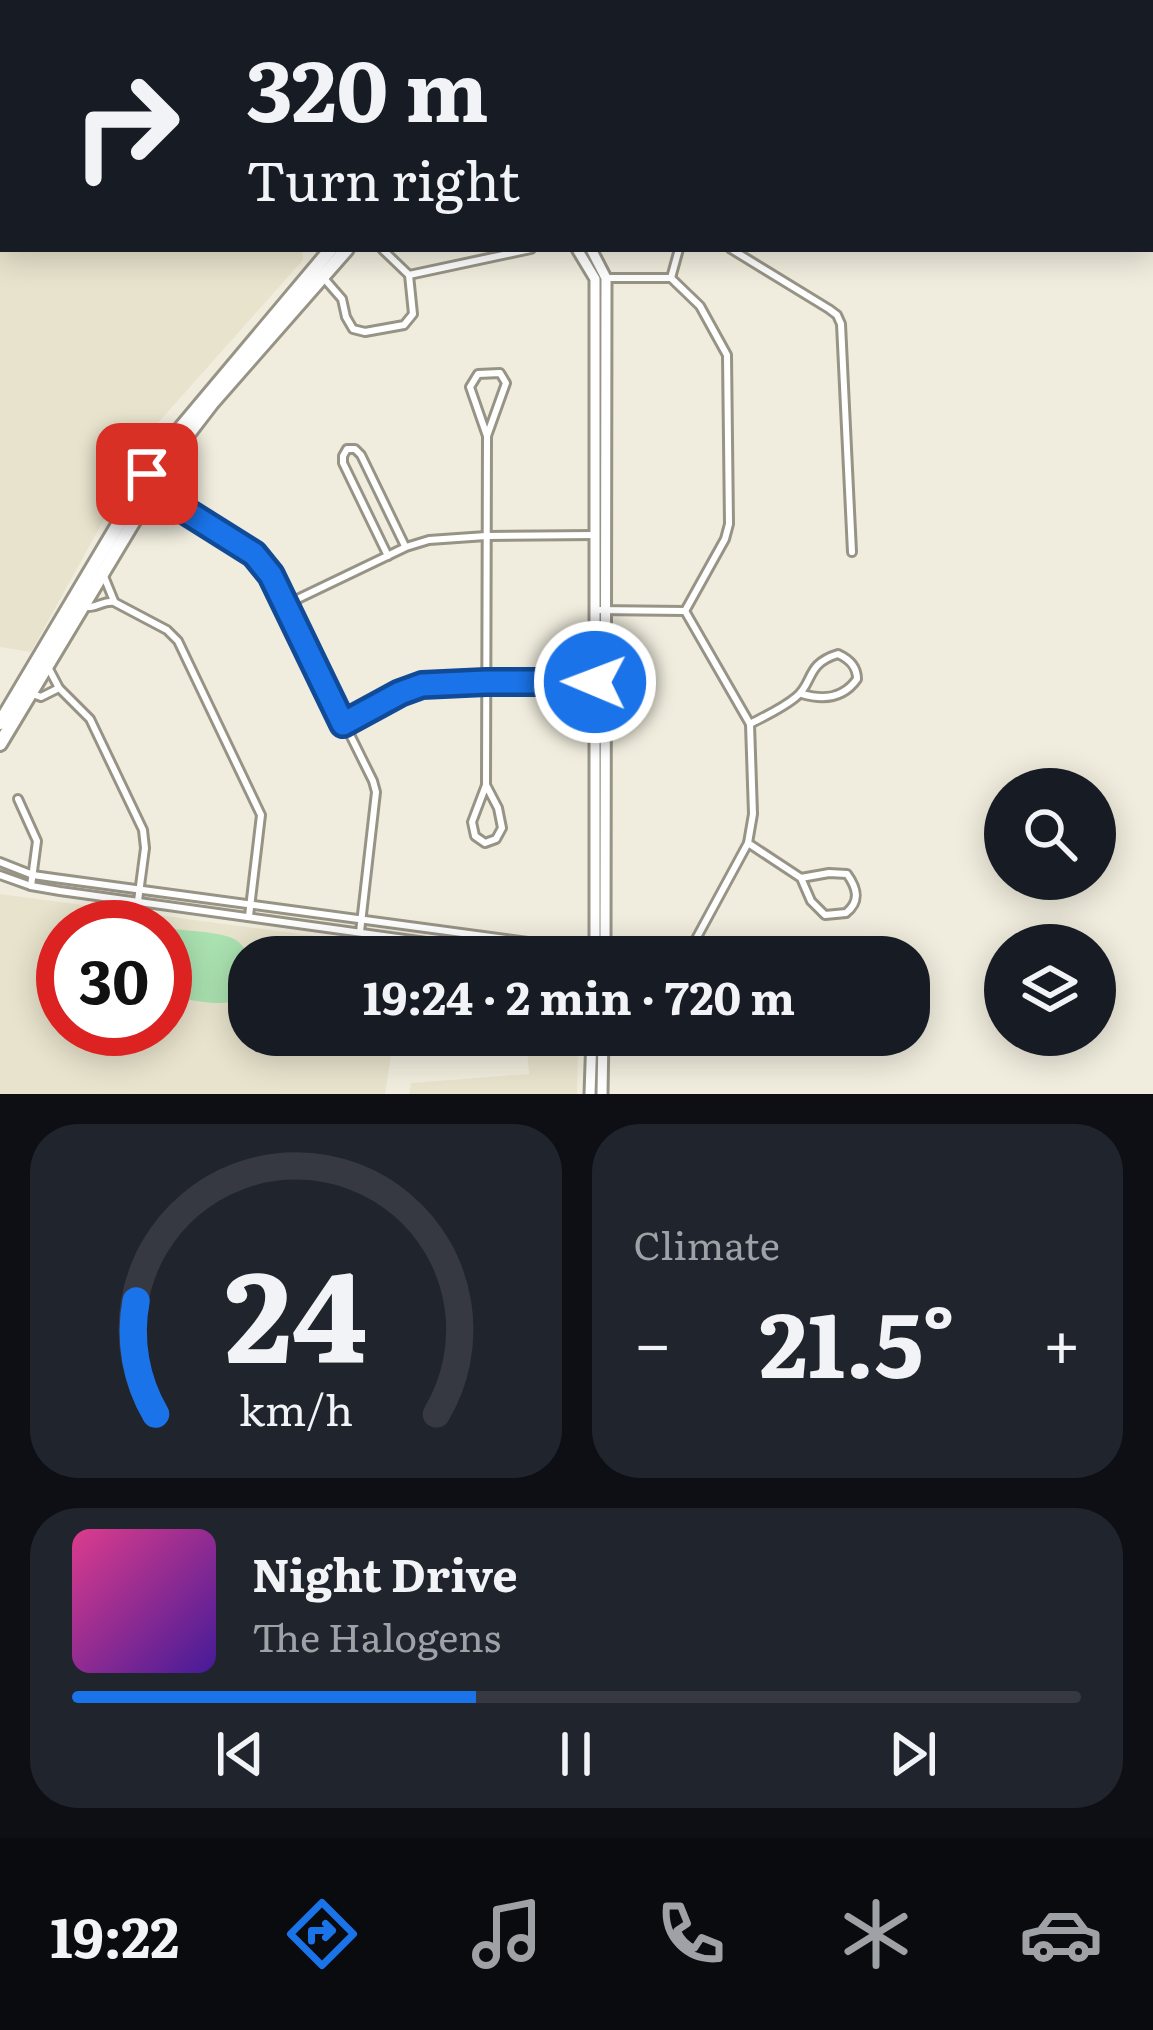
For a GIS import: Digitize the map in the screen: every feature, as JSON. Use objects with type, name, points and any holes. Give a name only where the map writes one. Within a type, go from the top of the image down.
[{"type":"highway","points":[[319,273],[330,252]]},
{"type":"highway","points":[[0,744],[164,449],[343,252]]},
{"type":"highway","points":[[0,723],[26,690]]},
{"type":"main road","points":[[579,252],[601,279]]},
{"type":"main road","points":[[592,252],[601,279],[599,936]]},
{"type":"main road","points":[[590,1094],[591,1056]]},
{"type":"main road","points":[[602,1094],[603,1056]]},
{"type":"street","points":[[319,273],[342,299],[349,324],[359,332],[398,327],[410,319],[414,307],[409,275],[385,252]]},
{"type":"street","points":[[409,275],[523,252]]},
{"type":"street","points":[[671,278],[679,252]]},
{"type":"street","points":[[735,252],[830,309],[842,324],[852,552]]},
{"type":"street","points":[[601,279],[671,278],[700,306],[728,356],[729,524],[685,611]]},
{"type":"street","points":[[486,785],[502,827],[496,839],[485,843],[475,836],[472,822],[486,785],[487,436],[506,383],[500,373],[492,371],[478,374],[470,387],[487,436]]},
{"type":"street","points":[[388,556],[343,463],[347,449],[355,448],[361,455],[406,547]]},
{"type":"street","points":[[153,476],[166,484],[176,505]]},
{"type":"street","points":[[133,509],[155,508],[165,502],[176,505],[261,559],[376,792],[360,932]]},
{"type":"street","points":[[285,605],[429,540],[600,535]]},
{"type":"street","points":[[95,573],[114,602]]},
{"type":"street","points":[[77,603],[92,608],[114,602],[167,630],[178,641],[258,805],[261,823],[249,916]]},
{"type":"street","points":[[600,610],[685,611]]},
{"type":"street","points":[[685,611],[750,724],[753,814],[748,843],[698,936]]},
{"type":"street","points":[[750,724],[802,694],[826,698],[847,691],[856,679],[855,668],[838,654],[827,658],[808,676],[802,694]]},
{"type":"street","points":[[42,663],[58,688],[90,719],[142,830],[145,848],[138,900]]},
{"type":"street","points":[[343,724],[411,688],[441,683],[601,682]]},
{"type":"street","points":[[26,690],[44,697],[58,688]]},
{"type":"street","points":[[18,799],[37,841],[31,886]]},
{"type":"street","points":[[748,843],[801,878],[811,901],[825,915],[846,914],[855,902],[857,895],[847,874],[801,878]]},
{"type":"street","points":[[0,862],[33,875],[475,936]]},
{"type":"street","points":[[0,875],[31,886],[131,900]]},
{"type":"street","points":[[192,908],[388,936]]},
{"type":"shaded area","points":[[0,252],[302,252],[303,260],[156,425],[31,652],[0,647]]},
{"type":"shaded area","points":[[0,894],[45,900],[36,900],[36,1056],[192,1056],[192,920],[315,936],[228,936],[228,1056],[391,1056],[385,1094],[0,1094]]},
{"type":"shaded area","points":[[528,1056],[578,1056],[577,1094],[409,1094],[411,1083],[529,1074]]},
{"type":"green space","points":[[192,931],[228,937],[228,1002],[192,1000]]},
{"type":"route","points":[[147,474],[164,481],[176,505],[261,559],[343,724],[422,685],[595,682]]}]
